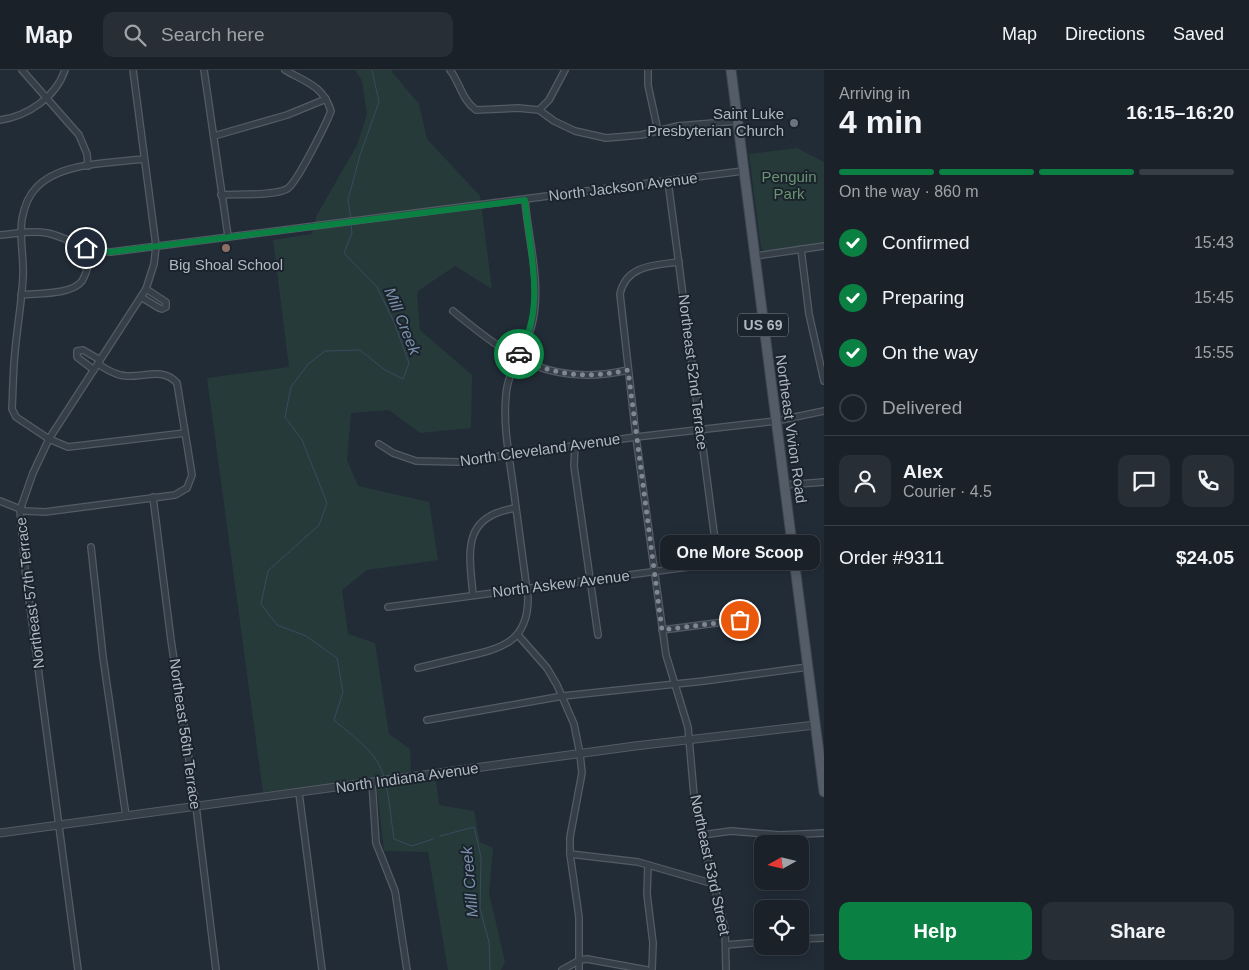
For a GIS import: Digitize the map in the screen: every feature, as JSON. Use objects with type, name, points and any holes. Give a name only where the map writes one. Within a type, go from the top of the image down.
[{"type":"main road","name":"Northeast Vivion Road","points":[[731,70],[815,725],[821,752],[824,792]]},
{"type":"street","points":[[22,70],[79,135],[87,154],[88,166]]},
{"type":"street","points":[[0,120],[24,113],[47,97],[58,85],[65,70]]},
{"type":"street","name":"Northeast 57th Terrace","points":[[78,970],[25,569],[20,510],[31,478],[50,439],[146,289],[154,264],[156,246],[133,70]]},
{"type":"street","points":[[204,70],[228,236]]},
{"type":"street","points":[[221,195],[278,192],[292,186],[326,125],[331,111],[326,99],[318,88],[285,70]]},
{"type":"street","points":[[450,70],[466,101],[476,110],[518,108],[539,110],[564,127],[594,136],[625,137],[678,126],[737,121]]},
{"type":"street","points":[[539,110],[549,100],[565,70]]},
{"type":"street","points":[[648,70],[648,85],[658,131]]},
{"type":"street","points":[[214,136],[287,115],[326,99]]},
{"type":"street","points":[[144,159],[88,166],[59,173],[36,188],[30,196],[24,211],[21,232],[23,264],[12,409],[13,414],[50,439],[62,446],[74,448],[185,432]]},
{"type":"street","name":"North Jackson Avenue","points":[[0,235],[21,232],[48,233],[92,250],[111,252],[743,171]]},
{"type":"street","name":"Northeast 52nd Terrace","points":[[668,181],[718,563]]},
{"type":"street","points":[[418,668],[493,651],[510,642],[518,635],[527,612],[526,588],[506,428],[506,394],[509,376],[528,336],[535,306],[525,200]]},
{"type":"street","points":[[755,256],[824,246]]},
{"type":"street","points":[[21,295],[68,290],[77,286],[85,276],[92,250]]},
{"type":"street","points":[[801,250],[809,314],[824,381]]},
{"type":"street","name":"Northeast 53rd Street","points":[[679,262],[640,268],[629,276],[620,294],[636,438],[662,630],[668,664],[684,710],[689,740],[695,807],[725,929],[726,970]]},
{"type":"street","points":[[141,297],[159,308],[166,307],[166,302],[146,289]]},
{"type":"street","points":[[453,311],[488,340],[517,357],[550,371],[573,375],[596,375],[628,370]]},
{"type":"street","points":[[0,501],[20,510],[45,512],[175,495],[185,490],[192,475],[178,386],[169,376],[159,373],[124,376],[113,373],[98,365]]},
{"type":"street","name":"North Cleveland Avenue","points":[[379,444],[400,457],[424,462],[458,462],[700,429],[776,421],[824,411]]},
{"type":"street","points":[[575,446],[574,466],[598,635]]},
{"type":"street","points":[[785,486],[824,482]]},
{"type":"street","name":"Northeast 56th Terrace","points":[[153,497],[196,806],[216,970]]},
{"type":"street","points":[[473,595],[469,550],[475,532],[491,515],[516,508]]},
{"type":"street","points":[[90,547],[126,816]]},
{"type":"street","name":"North Askew Avenue","points":[[388,607],[794,553]]},
{"type":"street","points":[[662,630],[740,620]]},
{"type":"street","points":[[518,635],[547,668],[563,696],[574,724],[580,754],[582,773],[570,837],[570,854],[579,917],[579,970]]},
{"type":"street","points":[[427,720],[563,696],[808,667]]},
{"type":"street","name":"North Indiana Avenue","points":[[0,833],[580,754],[815,725]]},
{"type":"street","points":[[375,782],[376,843],[395,891],[407,970]]},
{"type":"street","points":[[299,793],[322,970]]},
{"type":"street","points":[[702,835],[731,831],[780,835],[824,833]]},
{"type":"street","points":[[570,854],[605,857],[648,865],[714,884]]},
{"type":"street","points":[[648,865],[647,894],[653,943],[652,970]]},
{"type":"street","points":[[809,939],[824,938]]},
{"type":"street","points":[[726,945],[754,943]]},
{"type":"street","points":[[562,970],[580,960],[587,959],[648,970]]},
{"type":"green space","points":[[355,70],[393,70],[392,72],[419,104],[427,139],[480,196],[492,289],[455,266],[418,291],[417,295],[420,330],[472,375],[471,428],[420,433],[389,410],[351,413],[347,460],[358,486],[429,502],[438,560],[367,570],[342,590],[348,634],[375,643],[389,734],[410,749],[411,773],[414,783],[436,781],[439,805],[474,811],[480,842],[493,848],[489,893],[505,962],[501,970],[448,970],[428,852],[384,851],[376,779],[263,792],[207,378],[289,367],[273,240],[312,234],[317,215],[357,145],[367,114],[362,81]]},
{"type":"green space","name":"Penguin Park","points":[[797,148],[824,162],[824,243],[763,250],[761,248],[749,154]]},
{"type":"waterway","name":"Mill Creek","points":[[351,219],[348,200],[360,155],[379,102],[372,70]]},
{"type":"waterway","name":"Mill Creek","points":[[351,223],[352,233],[344,253],[377,287],[394,322],[409,363],[403,379],[385,370],[360,350],[325,351],[308,364],[291,387],[285,417],[302,440],[327,503],[319,525],[268,571],[261,604],[277,625],[306,636],[337,658],[343,692],[334,720],[371,753],[377,761],[384,778]]},
{"type":"waterway","name":"Mill Creek","points":[[386,784],[394,839],[412,846],[433,839]]},
{"type":"waterway","name":"Mill Creek","points":[[440,836],[474,827],[481,857],[480,909],[489,942],[490,970]]},
{"type":"way so far","points":[[519,354],[517,357],[537,366],[550,371],[573,375],[607,374],[628,370],[662,630],[740,620]]},
{"type":"place","name":"Saint Luke Presbyterian Church","points":[[794,123]]},
{"type":"place","name":"Big Shoal School","points":[[226,248]]},
{"type":"place","name":"One More Scoop","points":[[740,620]]},
{"type":"route","points":[[86,248],[95,251],[111,252],[525,200],[535,306],[532,326],[519,354]]}]
